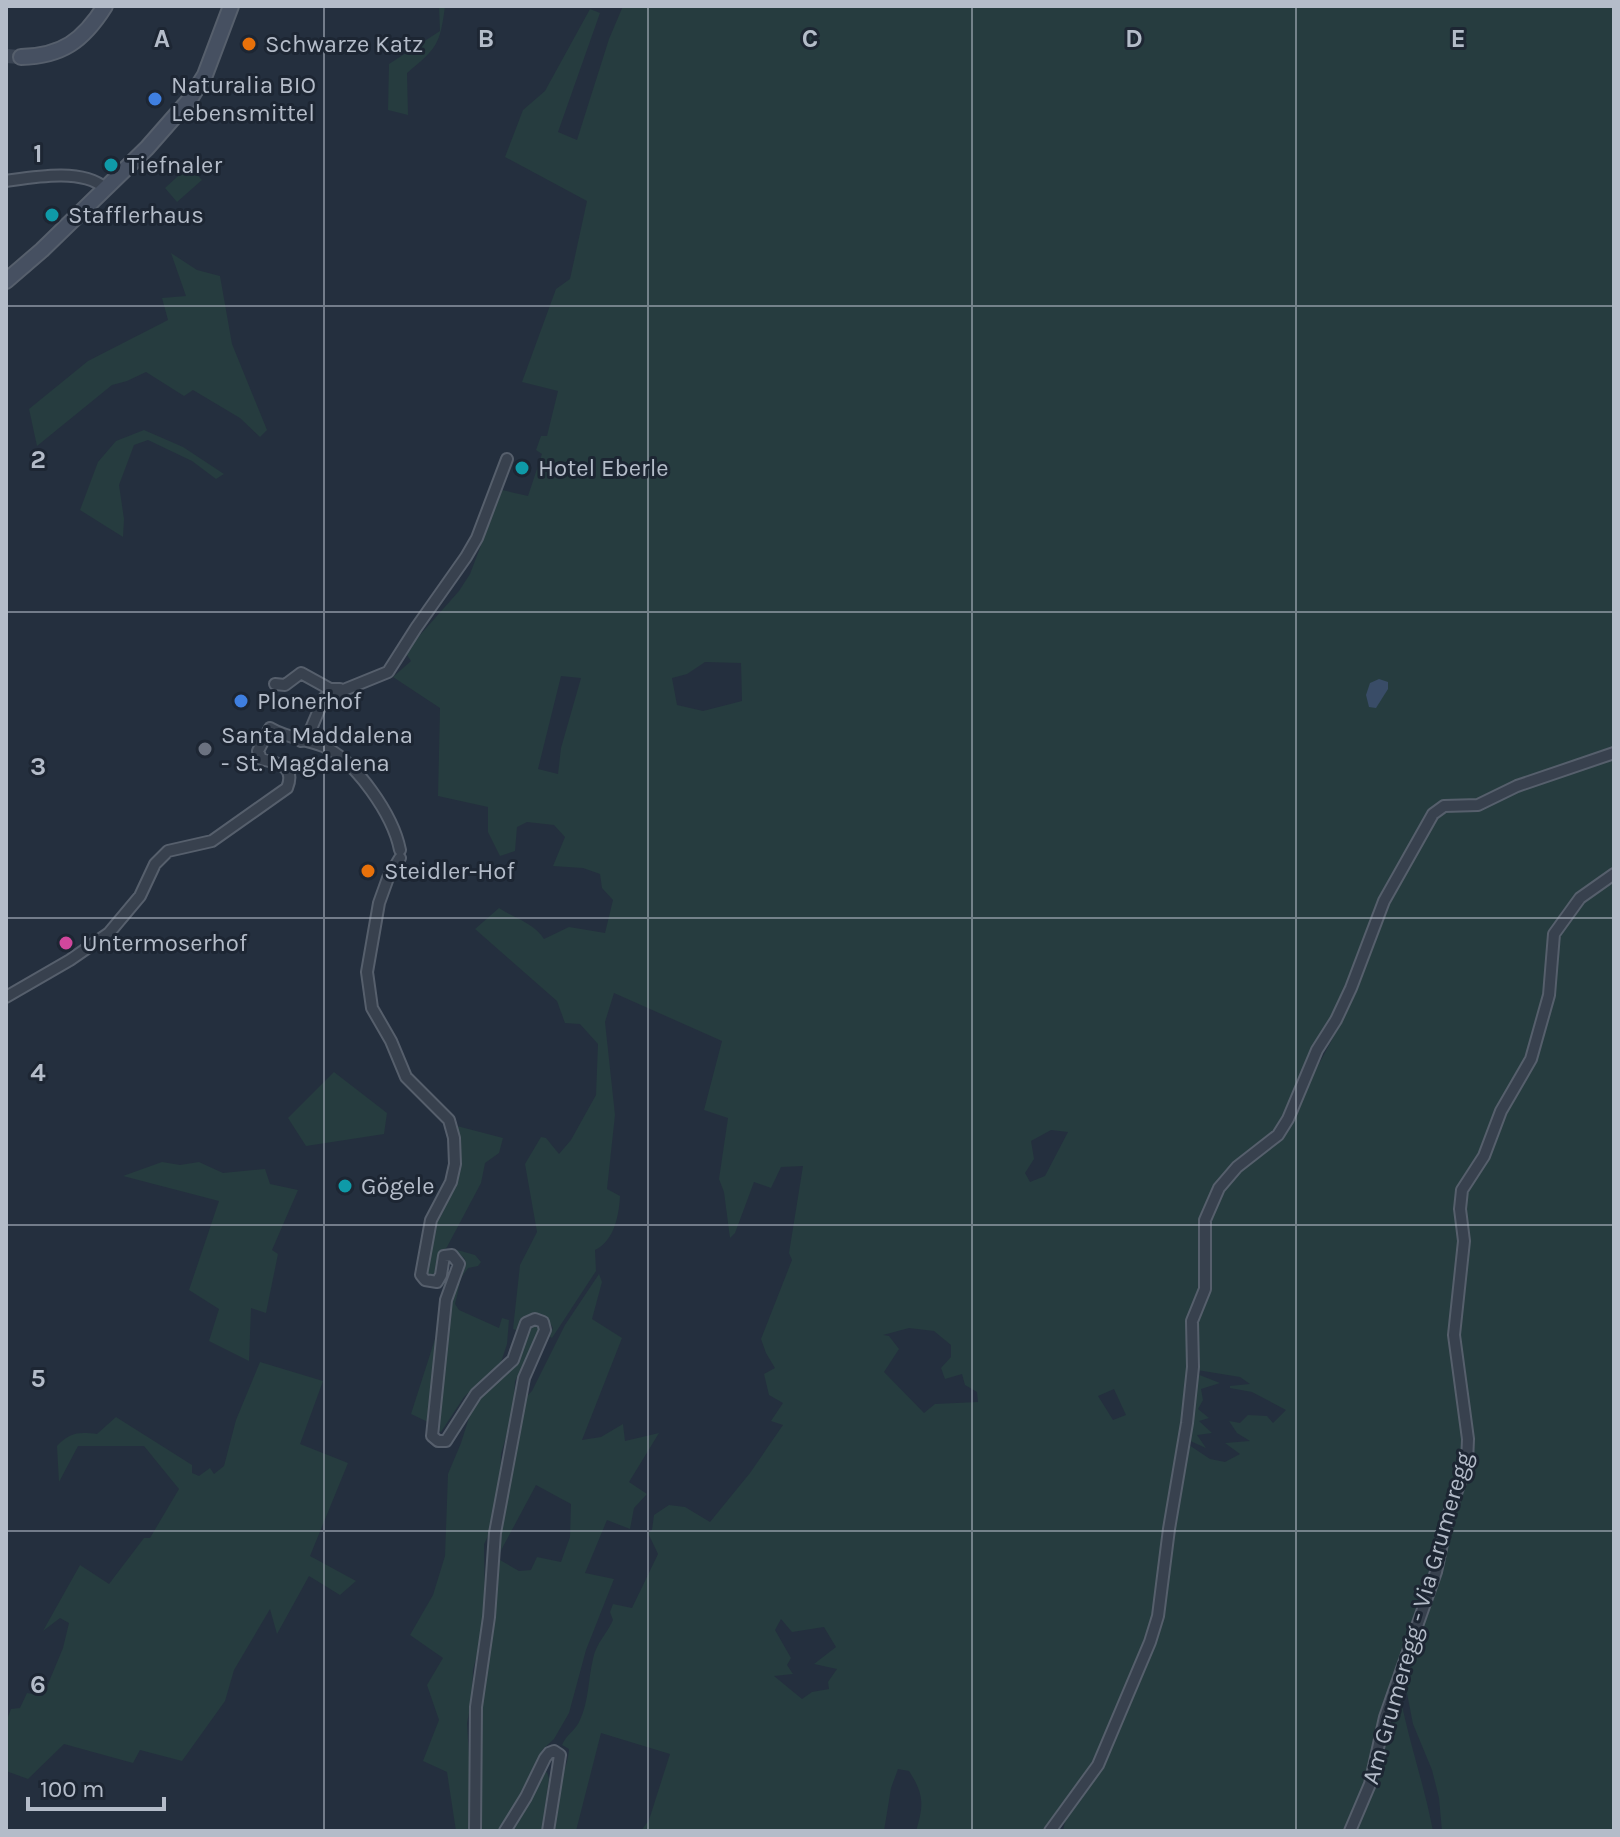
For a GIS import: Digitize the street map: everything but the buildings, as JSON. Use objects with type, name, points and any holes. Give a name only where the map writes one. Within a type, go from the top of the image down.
[{"type":"street","points":[[21,57],[42,57],[59,52],[87,30],[105,6]]},
{"type":"street","points":[[6,281],[147,148],[190,99],[205,75],[231,6]]},
{"type":"street","points":[[6,181],[53,175],[85,180],[105,188]]},
{"type":"street","points":[[301,741],[308,736],[324,698],[388,672],[477,538],[507,459]]},
{"type":"street","points":[[275,684],[285,685],[303,673],[330,689],[344,690]]},
{"type":"street","points":[[6,997],[109,933],[140,896],[155,864],[168,851],[212,841],[287,788],[290,772],[284,765],[261,759],[258,751],[270,728],[301,741],[319,744],[352,765],[397,835],[400,854],[379,903],[367,972],[372,1008],[391,1041],[406,1077],[449,1120],[453,1130],[455,1164],[446,1193],[431,1220],[421,1275],[425,1280],[437,1282],[444,1256],[452,1255],[459,1264],[446,1300],[432,1436],[438,1441],[446,1441],[453,1435],[456,1422],[476,1394],[513,1360],[526,1323],[535,1319],[543,1322],[545,1330],[524,1378],[495,1533],[489,1617],[476,1707],[475,1831]]},
{"type":"street","points":[[1050,1830],[1098,1765],[1158,1616],[1187,1423],[1193,1367],[1192,1321],[1205,1289],[1205,1220],[1219,1188],[1237,1167],[1278,1135],[1288,1119],[1311,1064],[1351,988],[1384,901],[1433,814],[1444,806],[1478,805],[1517,786],[1614,753]]},
{"type":"street","name":"Am Grumeregg - Via Grumeregg","points":[[1350,1831],[1370,1784],[1385,1717],[1436,1572],[1448,1516],[1467,1463],[1468,1439],[1454,1335],[1464,1241],[1460,1209],[1462,1190],[1484,1156],[1501,1111],[1531,1059],[1549,995],[1554,934],[1580,898],[1614,874]]},
{"type":"street","points":[[505,1831],[545,1758],[554,1751],[560,1755],[560,1762],[554,1777],[548,1831]]},
{"type":"green space","points":[[439,6],[445,6],[439,38],[425,57],[407,73],[408,115],[388,110],[389,64],[440,31]]},
{"type":"green space","points":[[623,6],[1614,6],[1614,749],[1477,801],[1437,803],[1382,900],[1348,989],[1314,1049],[1283,1121],[1275,1132],[1234,1165],[1202,1219],[1203,1269],[1183,1426],[1163,1534],[1154,1615],[1095,1762],[1043,1831],[916,1831],[921,1807],[918,1786],[909,1771],[898,1769],[891,1788],[884,1831],[641,1831],[649,1820],[670,1754],[601,1733],[576,1831],[554,1831],[556,1798],[569,1749],[562,1745],[583,1712],[594,1653],[613,1620],[610,1612],[613,1604],[632,1608],[658,1554],[648,1533],[652,1530],[654,1515],[669,1505],[685,1507],[710,1522],[750,1473],[783,1425],[771,1421],[783,1403],[769,1395],[764,1374],[775,1368],[761,1339],[792,1260],[789,1253],[803,1166],[781,1167],[771,1188],[754,1182],[735,1233],[730,1238],[724,1192],[719,1179],[728,1118],[704,1110],[722,1041],[614,993],[605,1022],[615,1115],[607,1189],[620,1196],[617,1220],[607,1241],[595,1250],[596,1271],[552,1338],[549,1336],[553,1328],[551,1324],[538,1316],[525,1317],[516,1330],[513,1329],[520,1265],[537,1232],[525,1164],[541,1137],[546,1138],[559,1154],[571,1140],[596,1095],[598,1044],[580,1024],[565,1023],[557,1001],[475,929],[499,908],[530,925],[544,939],[569,927],[605,933],[613,900],[602,888],[600,874],[583,868],[553,866],[565,837],[554,825],[527,822],[517,827],[515,851],[500,856],[488,832],[488,807],[438,796],[440,708],[393,677],[411,661],[405,652],[459,591],[470,574],[502,490],[528,496],[542,454],[536,450],[541,436],[547,436],[558,391],[522,382],[556,289],[570,279],[587,201],[505,157],[523,110],[545,91],[590,9],[600,13],[558,132],[577,140],[609,39]],"holes":[[[705,662],[741,663],[742,701],[703,711],[677,705],[672,678],[687,674]],[[561,676],[581,678],[561,748],[558,774],[538,769]],[[1051,1130],[1068,1132],[1045,1176],[1030,1182],[1025,1173],[1034,1159],[1031,1141]],[[909,1328],[934,1331],[951,1345],[951,1357],[941,1368],[945,1379],[962,1374],[965,1385],[977,1392],[978,1402],[935,1404],[924,1413],[884,1372],[899,1349],[889,1336],[883,1335]],[[1114,1389],[1126,1415],[1113,1420],[1098,1396]],[[781,1619],[792,1632],[824,1627],[836,1647],[814,1664],[837,1669],[828,1682],[829,1689],[812,1692],[802,1699],[774,1676],[793,1674],[787,1665],[791,1658],[775,1630]]]},
{"type":"green space","points":[[189,166],[202,180],[177,202],[165,188]]},
{"type":"green space","points":[[171,253],[197,270],[220,276],[232,344],[267,430],[260,437],[240,418],[193,390],[184,396],[146,372],[112,385],[37,446],[29,409],[88,361],[168,320],[162,298],[186,296]]},
{"type":"green space","points":[[144,430],[183,447],[224,474],[216,479],[192,461],[148,440],[134,445],[119,485],[123,537],[80,510],[98,462],[116,441]]},
{"type":"green space","points":[[1614,758],[1614,868],[1577,894],[1562,911],[1551,932],[1546,957],[1545,994],[1528,1056],[1481,1153],[1459,1188],[1461,1242],[1450,1334],[1457,1409],[1464,1440],[1463,1464],[1388,1718],[1399,1689],[1433,1831],[1063,1831],[1066,1817],[1102,1765],[1153,1648],[1162,1617],[1173,1530],[1189,1445],[1210,1459],[1225,1462],[1240,1454],[1225,1443],[1250,1441],[1237,1433],[1229,1421],[1240,1423],[1248,1415],[1267,1416],[1273,1423],[1286,1410],[1252,1392],[1230,1388],[1250,1384],[1240,1377],[1197,1370],[1196,1320],[1208,1288],[1208,1221],[1222,1190],[1239,1170],[1279,1138],[1341,1023],[1387,903],[1434,820],[1446,810],[1516,791]]},
{"type":"green space","points":[[1614,881],[1614,1831],[1442,1831],[1439,1798],[1432,1770],[1413,1724],[1404,1678],[1471,1464],[1457,1335],[1463,1207],[1467,1190],[1505,1108],[1534,1060],[1557,935],[1583,901]]},
{"type":"green space","points":[[334,1072],[387,1113],[384,1134],[306,1146],[288,1118]]},
{"type":"green space","points":[[457,1126],[503,1138],[499,1153],[485,1163],[481,1183],[438,1258],[436,1272],[430,1276],[426,1274],[437,1214],[441,1216],[444,1210],[440,1209],[451,1190],[457,1170]]},
{"type":"green space","points":[[162,1162],[180,1165],[199,1162],[223,1173],[265,1169],[270,1184],[298,1190],[272,1250],[278,1254],[266,1313],[251,1308],[249,1361],[209,1341],[219,1309],[189,1290],[219,1201],[123,1176]]},
{"type":"green space","points":[[454,1249],[475,1255],[481,1262],[468,1268],[461,1278],[455,1304],[459,1310],[499,1328],[502,1318],[509,1320],[507,1344],[501,1362],[464,1397],[441,1432],[436,1428],[449,1336],[449,1303],[465,1259]]},
{"type":"green space","points":[[599,1274],[602,1282],[592,1319],[622,1338],[582,1440],[601,1437],[623,1424],[625,1441],[659,1433],[629,1482],[647,1494],[634,1508],[630,1529],[607,1520],[585,1573],[614,1579],[586,1650],[569,1713],[554,1739],[543,1749],[519,1800],[499,1831],[480,1831],[479,1716],[495,1562],[500,1560],[519,1571],[531,1570],[537,1557],[561,1562],[570,1537],[571,1504],[536,1485],[498,1556],[495,1556],[525,1398],[532,1391],[565,1325]]},
{"type":"green space","points":[[536,1324],[540,1335],[515,1381],[513,1413],[501,1454],[500,1484],[491,1530],[484,1544],[485,1610],[473,1670],[467,1723],[473,1821],[471,1831],[456,1831],[447,1772],[423,1761],[439,1720],[427,1685],[443,1658],[410,1635],[433,1595],[445,1556],[448,1474],[472,1408],[518,1360],[530,1327]]},
{"type":"green space","points":[[435,1339],[439,1339],[428,1422],[411,1414]]},
{"type":"green space","points":[[260,1362],[323,1381],[300,1444],[348,1463],[310,1556],[356,1581],[340,1595],[309,1576],[277,1634],[270,1609],[234,1670],[225,1701],[182,1761],[140,1750],[133,1763],[64,1744],[28,1779],[6,1771],[6,1722],[11,1709],[20,1708],[27,1693],[43,1696],[63,1648],[69,1623],[60,1618],[43,1631],[80,1565],[109,1584],[144,1538],[150,1538],[179,1489],[144,1446],[78,1446],[59,1482],[57,1446],[75,1434],[97,1434],[116,1417],[192,1465],[192,1473],[199,1476],[210,1468],[214,1474],[224,1466],[236,1420]]},
{"type":"green space","points":[[1197,1374],[1220,1383],[1201,1389],[1203,1400],[1198,1409],[1209,1418],[1199,1421],[1212,1433],[1197,1435],[1206,1448],[1188,1440]]},
{"type":"green space","points":[[547,1772],[549,1779],[542,1831],[510,1831],[542,1774]]},
{"type":"water","points":[[1379,679],[1388,682],[1388,689],[1376,708],[1369,707],[1366,695],[1370,683]]},
{"type":"tunnel","points":[[6,56],[21,57]]},
{"type":"place","name":"Schwarze Katz","points":[[249,44]]},
{"type":"place","name":"Naturalia BIO Lebensmittel","points":[[155,99]]},
{"type":"place","name":"Tiefnaler","points":[[111,165]]},
{"type":"place","name":"Stafflerhaus","points":[[52,215]]},
{"type":"place","name":"Hotel Eberle","points":[[522,468]]},
{"type":"place","name":"Plonerhof","points":[[241,701]]},
{"type":"place","name":"Santa Maddalena - St. Magdalena","points":[[205,749]]},
{"type":"place","name":"Steidler-Hof","points":[[368,871]]},
{"type":"place","name":"Untermoserhof","points":[[66,943]]},
{"type":"place","name":"Gögele","points":[[345,1186]]}]
